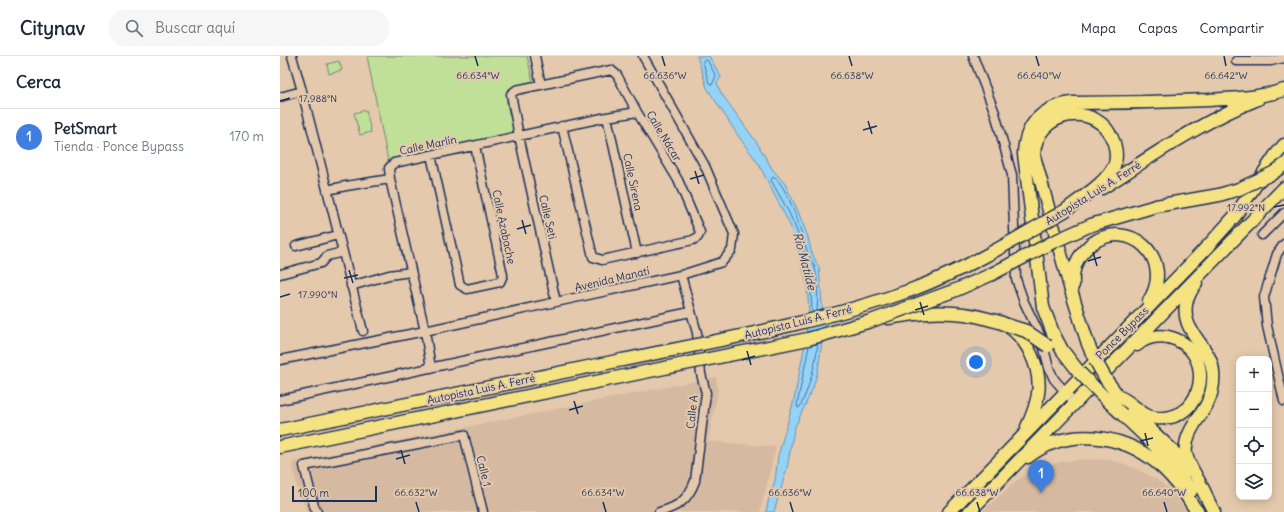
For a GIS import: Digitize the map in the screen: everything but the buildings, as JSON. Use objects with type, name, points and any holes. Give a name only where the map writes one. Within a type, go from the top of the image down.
[{"type":"highway","points":[[1079,372],[1062,350],[1053,333],[1046,316],[1041,295],[1025,164],[1024,147],[1029,130],[1040,116],[1047,111],[1061,105],[1072,103],[1204,100],[1272,94],[1284,90]]},
{"type":"highway","name":"Autopista Luis A. Ferré","points":[[280,430],[805,322],[911,290],[975,262],[1066,210],[1168,146],[1205,125],[1233,110],[1272,94]]},
{"type":"highway","points":[[1066,210],[1101,183],[1115,165],[1116,147],[1113,138],[1107,129],[1100,122],[1080,114],[1070,115],[1051,122],[1040,135],[1034,150],[1035,162],[1088,344],[1114,397],[1178,472],[1189,488],[1200,512]]},
{"type":"highway","name":"Ponce Bypass","points":[[949,512],[1208,246],[1235,216],[1284,145]]},
{"type":"highway","name":"Autopista Luis A. Ferré","points":[[280,447],[808,339],[871,321],[956,290],[990,275],[1091,225],[1156,206],[1219,195],[1239,189],[1273,173],[1284,165]]},
{"type":"highway","name":"Ponce Bypass","points":[[968,512],[1117,359],[1195,282],[1209,271],[1217,256],[1284,188]]},
{"type":"highway","points":[[1075,300],[1074,272],[1079,256],[1084,250],[1098,240],[1106,237],[1129,237],[1142,243],[1148,249],[1152,255],[1157,270],[1157,283],[1153,295],[1142,308],[1138,317]]},
{"type":"highway","points":[[1195,282],[1187,300],[1185,315],[1190,330],[1207,353],[1212,363],[1213,383],[1207,404],[1192,428],[1186,448],[1188,460],[1214,512]]},
{"type":"highway","points":[[871,321],[916,313],[959,313],[980,317],[1026,331],[1040,340],[1079,372],[1129,409],[1171,449],[1187,468],[1207,498]]},
{"type":"highway","points":[[1007,325],[1018,334],[1030,352],[1037,370],[1040,389],[1035,409],[1024,434]]},
{"type":"highway","points":[[1114,397],[1126,399],[1141,412],[1156,418],[1171,416],[1185,409],[1192,402],[1199,388],[1200,370],[1194,355],[1184,343],[1176,339],[1163,336],[1149,338],[1140,342],[1128,353],[1117,359]]},
{"type":"highway","points":[[1013,466],[1023,461],[1034,452],[1063,440],[1082,437],[1111,440],[1135,449],[1158,463],[1180,487],[1192,506],[1200,512]]},
{"type":"street","points":[[292,56],[351,286],[362,314],[363,331]]},
{"type":"street","points":[[535,56],[541,84]]},
{"type":"street","name":"Avenida Manatí","points":[[280,360],[425,332],[681,274],[722,262],[732,250],[734,234],[705,166],[643,56]]},
{"type":"street","points":[[973,56],[995,113],[1012,175],[1016,279],[1024,302],[1041,337],[1049,368],[1054,379],[1075,403]]},
{"type":"street","points":[[1236,61],[1271,61],[1284,58]]},
{"type":"street","name":"Calle Nácar","points":[[519,136],[512,94],[516,90],[611,70],[618,75],[637,112],[678,180],[700,232],[698,237],[692,240],[602,260],[593,257],[562,126]]},
{"type":"street","points":[[280,97],[302,91]]},
{"type":"street","name":"Calle Marlín","points":[[390,179],[389,168],[394,164],[607,116],[637,112]]},
{"type":"street","name":"Calle Sirena","points":[[607,116],[637,252]]},
{"type":"street","name":"Calle Seti","points":[[519,136],[556,302]]},
{"type":"street","name":"Calle Azabache","points":[[431,155],[460,285],[467,289],[488,286],[500,282],[503,276],[475,146]]},
{"type":"street","points":[[327,190],[390,179],[425,332],[431,368]]},
{"type":"street","points":[[1262,235],[1284,213]]},
{"type":"street","points":[[296,246],[338,235]]},
{"type":"street","points":[[1284,244],[1276,254],[1264,297],[1266,326],[1284,401]]},
{"type":"street","points":[[280,274],[322,264],[327,256],[343,252]]},
{"type":"street","points":[[351,286],[389,275],[411,272]]},
{"type":"street","name":"Calle A","points":[[659,512],[683,502],[691,493],[695,481],[706,393],[701,374],[697,333],[690,312],[681,274]]},
{"type":"street","points":[[280,400],[690,312]]},
{"type":"street","name":"Calle 1","points":[[317,512],[314,506],[304,466],[464,435],[483,512]]},
{"type":"shaded area","points":[[716,377],[718,390],[708,441],[776,447],[760,512],[307,512],[297,486],[292,462]]},
{"type":"shaded area","points":[[1086,459],[1108,460],[1125,464],[1141,471],[1159,481],[1173,492],[1187,512],[982,512],[1016,481],[1035,469],[1060,462]]},
{"type":"green space","points":[[367,56],[527,56],[533,82],[513,87],[508,91],[507,101],[514,128],[509,135],[388,161]]},
{"type":"green space","points":[[339,61],[342,70],[329,74],[327,64]]},
{"type":"green space","points":[[366,110],[371,132],[360,135],[354,113]]},
{"type":"water","name":"Río Matilde","points":[[697,56],[709,56],[721,77],[717,83],[721,93],[757,143],[773,170],[785,184],[797,209],[808,237],[811,251],[819,268],[824,327],[818,370],[813,388],[794,429],[787,468],[774,512],[766,512],[775,481],[778,456],[794,400],[804,349],[809,312],[807,284],[790,225],[758,163],[707,88]]},
{"type":"place","name":"PetSmart","points":[[1041,493]]}]
